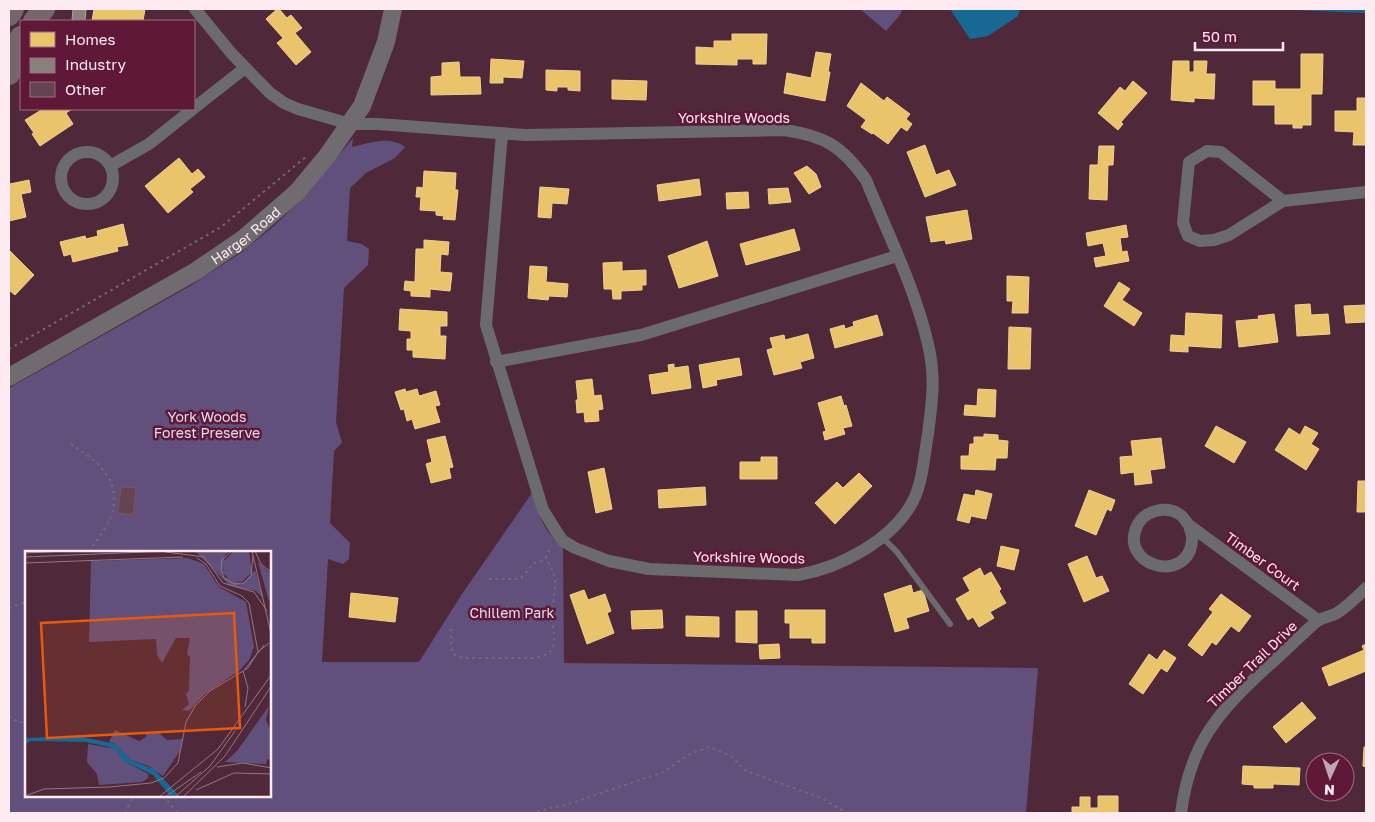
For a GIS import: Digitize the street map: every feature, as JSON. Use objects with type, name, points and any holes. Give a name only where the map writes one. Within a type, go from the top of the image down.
[{"type":"highway","points":[[9,15],[13,9]]},
{"type":"highway","points":[[35,20],[44,9]]},
{"type":"highway","points":[[47,20],[55,9]]},
{"type":"highway","points":[[9,53],[20,39]]},
{"type":"highway","points":[[9,74],[20,58]]},
{"type":"street","name":"Yorkshire Woods","points":[[195,9],[245,68],[270,93],[284,103],[311,114],[350,124],[378,124],[535,135],[784,130],[815,136],[842,151],[866,180],[898,256],[921,316],[934,384],[918,488],[913,501],[895,526],[882,537],[846,560],[817,572],[798,575],[649,569],[609,561],[575,548],[563,541],[543,510],[486,325],[502,134]]},
{"type":"street","name":"Harger Road","points":[[9,377],[196,272],[243,238],[297,192],[328,156],[362,106],[386,42],[394,9]]},
{"type":"street","points":[[195,107],[245,68]]},
{"type":"street","points":[[110,166],[149,144],[192,110]]},
{"type":"street","points":[[1283,201],[1220,152],[1207,151],[1189,162],[1183,223],[1188,236],[1200,241],[1214,240],[1229,234],[1283,201],[1366,192]]},
{"type":"street","points":[[88,152],[97,154],[105,159],[110,166],[112,174],[110,190],[99,201],[83,204],[69,196],[64,190],[61,181],[62,172],[65,164],[71,158],[88,152]]},
{"type":"street","points":[[496,362],[641,335],[898,256]]},
{"type":"street","name":"Timber Court","points":[[1189,525],[1192,540],[1188,554],[1176,565],[1162,568],[1147,563],[1137,552],[1134,537],[1139,523],[1150,513],[1165,510],[1179,514],[1189,525],[1318,620]]},
{"type":"street","name":"Timber Trail Drive","points":[[1180,813],[1190,770],[1196,754],[1214,722],[1240,692],[1318,620],[1336,613],[1353,601],[1366,588]]},
{"type":"lane","points":[[882,537],[897,552],[950,624]]},
{"type":"path","points":[[9,349],[221,228],[309,154]]},
{"type":"path","points":[[71,444],[105,472],[113,487],[112,515],[107,527],[89,551]]},
{"type":"path","points":[[451,628],[453,654],[462,658],[534,658],[548,653],[554,643],[552,612],[555,592],[554,575],[546,560],[546,554],[559,536]]},
{"type":"path","points":[[489,579],[520,579],[532,564],[539,560],[546,560]]},
{"type":"path","points":[[9,608],[25,602]]},
{"type":"path","points":[[9,716],[18,722],[25,723]]},
{"type":"path","points":[[531,813],[572,803],[663,772],[690,754],[709,747],[731,756],[746,771],[819,797],[847,813]]},
{"type":"path","points":[[124,813],[132,797]]},
{"type":"path","points":[[164,797],[178,813]]},
{"type":"green space","points":[[860,9],[902,9],[900,15],[886,31]]},
{"type":"green space","name":"York Woods Forest Preserve","points":[[353,138],[352,147],[372,142],[392,141],[405,147],[395,158],[366,173],[350,188],[347,241],[362,244],[369,249],[368,265],[344,288],[336,422],[342,443],[334,451],[330,523],[350,543],[349,559],[343,564],[328,559],[322,662],[419,662],[462,594],[532,493],[547,530],[563,547],[564,663],[1038,668],[1026,813],[9,813],[9,388],[190,286],[239,254],[274,226],[304,197]]},
{"type":"water","points":[[950,9],[1020,9],[1018,16],[988,36],[970,39]]},
{"type":"water","points":[[1269,9],[1366,9],[1366,13]]},
{"type":"building: Homes","points":[[94,9],[145,9],[143,20],[92,20]]},
{"type":"building: Homes","points":[[277,9],[287,18],[291,15],[302,28],[295,33],[311,52],[296,65],[277,43],[283,38],[266,19]]},
{"type":"building: Homes","points":[[732,34],[767,34],[766,64],[753,64],[753,59],[737,59],[737,65],[696,64],[696,47],[714,48],[714,41],[732,41]]},
{"type":"building: Homes","points":[[816,52],[831,54],[825,101],[784,93],[787,73],[811,78]]},
{"type":"building: Homes","points":[[1301,54],[1323,54],[1322,94],[1311,94],[1311,125],[1293,128],[1293,124],[1275,124],[1275,105],[1253,105],[1253,81],[1275,81],[1275,89],[1301,89]]},
{"type":"building: Homes","points":[[491,59],[524,61],[522,78],[503,77],[503,83],[490,83]]},
{"type":"building: Homes","points":[[1173,61],[1189,61],[1189,72],[1194,72],[1194,61],[1207,61],[1206,74],[1215,74],[1214,99],[1194,98],[1194,102],[1171,100]]},
{"type":"building: Homes","points":[[459,62],[460,77],[480,77],[481,94],[431,95],[431,77],[442,76],[442,63]]},
{"type":"building: Homes","points":[[546,70],[580,71],[580,91],[568,90],[568,87],[557,87],[557,91],[546,90]]},
{"type":"building: Homes","points":[[612,80],[647,81],[646,100],[612,99]]},
{"type":"building: Homes","points":[[1133,81],[1147,93],[1121,122],[1123,124],[1118,130],[1098,113],[1120,87],[1125,91]]},
{"type":"building: Homes","points":[[861,83],[884,101],[887,97],[910,114],[906,119],[912,124],[907,131],[901,127],[888,144],[861,127],[866,120],[847,106]]},
{"type":"building: Homes","points":[[1357,98],[1366,98],[1366,145],[1353,145],[1354,132],[1335,131],[1335,111],[1357,111]]},
{"type":"building: Homes","points":[[41,110],[70,110],[66,113],[73,124],[40,146],[25,120]]},
{"type":"building: Homes","points":[[925,145],[936,175],[949,170],[956,185],[925,197],[907,152]]},
{"type":"building: Homes","points":[[1099,146],[1114,146],[1113,165],[1108,165],[1107,200],[1089,199],[1090,165],[1098,165]]},
{"type":"building: Homes","points":[[179,158],[192,174],[198,169],[205,177],[190,189],[193,192],[168,213],[145,186]]},
{"type":"building: Homes","points":[[807,166],[816,174],[821,187],[809,194],[794,173]]},
{"type":"building: Homes","points":[[424,171],[456,173],[455,190],[458,190],[455,220],[443,219],[444,216],[436,215],[436,211],[420,210],[421,197],[416,197],[417,187],[423,188]]},
{"type":"building: Homes","points":[[9,179],[10,184],[29,180],[31,192],[21,194],[26,217],[9,221]]},
{"type":"building: Homes","points":[[699,179],[701,195],[659,201],[657,185]]},
{"type":"building: Homes","points":[[540,187],[569,189],[567,204],[552,203],[551,218],[538,217]]},
{"type":"building: Homes","points":[[788,188],[791,202],[769,204],[768,189]]},
{"type":"building: Homes","points":[[748,192],[749,208],[727,209],[726,193]]},
{"type":"building: Homes","points":[[967,210],[972,239],[946,244],[945,240],[931,242],[926,217]]},
{"type":"building: Homes","points":[[123,224],[128,245],[117,247],[118,251],[73,262],[71,254],[64,256],[60,242],[85,236],[86,239],[98,236],[97,231]]},
{"type":"building: Homes","points":[[1126,225],[1128,237],[1120,238],[1122,252],[1127,251],[1129,261],[1096,267],[1094,258],[1106,256],[1103,243],[1088,246],[1086,233]]},
{"type":"building: Homes","points":[[794,229],[800,250],[746,265],[740,244]]},
{"type":"building: Homes","points":[[424,240],[449,242],[448,255],[441,254],[440,272],[452,273],[450,291],[430,289],[430,297],[411,296],[411,291],[404,290],[405,281],[415,282],[416,249],[424,249]]},
{"type":"building: Homes","points":[[707,241],[718,276],[679,288],[668,256]]},
{"type":"building: Homes","points":[[9,250],[34,275],[15,295],[9,290]]},
{"type":"building: Homes","points":[[622,262],[622,271],[646,270],[646,285],[642,285],[642,290],[621,291],[621,299],[613,299],[612,289],[604,289],[603,263]]},
{"type":"building: Homes","points":[[530,266],[547,267],[546,282],[568,284],[567,297],[549,296],[548,300],[528,298]]},
{"type":"building: Homes","points":[[1007,276],[1029,277],[1028,313],[1012,313],[1013,301],[1007,301]]},
{"type":"building: Homes","points":[[1119,282],[1130,289],[1122,300],[1142,313],[1134,326],[1104,306]]},
{"type":"building: Homes","points":[[1310,304],[1311,315],[1328,314],[1330,334],[1297,336],[1295,305]]},
{"type":"building: Homes","points":[[1366,305],[1366,322],[1346,323],[1344,306]]},
{"type":"building: Homes","points":[[400,309],[447,312],[447,326],[440,326],[440,336],[446,336],[445,359],[413,357],[413,350],[407,350],[407,339],[411,339],[411,331],[399,330]]},
{"type":"building: Homes","points":[[1186,313],[1222,315],[1221,348],[1188,346],[1188,352],[1170,351],[1171,335],[1185,336]]},
{"type":"building: Homes","points":[[1274,314],[1278,342],[1239,347],[1236,321],[1259,319],[1258,316]]},
{"type":"building: Homes","points":[[877,315],[883,335],[835,348],[830,329],[844,325],[845,329],[854,326],[853,322]]},
{"type":"building: Homes","points":[[1009,327],[1031,328],[1030,369],[1008,369]]},
{"type":"building: Homes","points":[[808,334],[814,358],[800,362],[802,368],[774,375],[767,350],[773,348],[770,338],[784,335],[785,340]]},
{"type":"building: Homes","points":[[739,358],[742,375],[716,380],[717,385],[703,388],[699,365]]},
{"type":"building: Homes","points":[[674,364],[674,368],[688,366],[691,388],[652,394],[649,375],[669,372],[668,365]]},
{"type":"building: Homes","points":[[592,379],[594,396],[601,395],[603,409],[598,410],[599,421],[585,422],[584,412],[577,413],[576,381]]},
{"type":"building: Homes","points":[[405,389],[406,392],[417,389],[419,396],[436,391],[440,405],[435,406],[440,422],[415,429],[412,419],[407,421],[404,409],[401,410],[395,392]]},
{"type":"building: Homes","points":[[978,389],[996,390],[995,417],[964,415],[965,405],[977,406]]},
{"type":"building: Homes","points":[[841,396],[844,406],[846,405],[852,426],[843,428],[845,434],[825,440],[823,432],[826,431],[818,403]]},
{"type":"building: Homes","points":[[1216,426],[1246,442],[1234,463],[1205,446]]},
{"type":"building: Homes","points":[[1305,426],[1318,433],[1311,444],[1319,449],[1306,470],[1275,450],[1289,428],[1300,435]]},
{"type":"building: Homes","points":[[984,434],[998,435],[998,440],[1008,441],[1007,458],[996,458],[995,470],[961,469],[961,456],[969,456],[970,444],[974,444],[974,437],[984,437]]},
{"type":"building: Homes","points":[[445,436],[453,467],[449,468],[451,478],[431,483],[426,464],[432,462],[427,440]]},
{"type":"building: Homes","points":[[1161,438],[1165,468],[1150,470],[1152,483],[1135,485],[1134,472],[1121,474],[1120,457],[1133,456],[1131,441]]},
{"type":"building: Homes","points":[[761,457],[777,457],[777,479],[740,479],[740,462],[761,462]]},
{"type":"building: Homes","points":[[604,468],[612,509],[596,513],[588,472]]},
{"type":"building: Homes","points":[[859,473],[872,486],[835,524],[815,503],[837,482],[843,488]]},
{"type":"building: Homes","points":[[1358,481],[1366,481],[1366,512],[1357,512]]},
{"type":"building: Homes","points":[[705,487],[706,505],[659,508],[658,490]]},
{"type":"building: Homes","points":[[976,490],[992,494],[986,519],[971,516],[969,523],[957,520],[964,494],[975,496]]},
{"type":"building: Homes","points":[[1089,490],[1115,500],[1111,511],[1107,509],[1096,535],[1075,526]]},
{"type":"building: Homes","points":[[1001,546],[1019,550],[1014,570],[997,566]]},
{"type":"building: Homes","points":[[1087,556],[1096,578],[1102,576],[1109,591],[1084,602],[1068,564]]},
{"type":"building: Homes","points":[[980,568],[984,576],[991,572],[1001,589],[999,591],[1006,603],[990,612],[994,618],[979,627],[973,617],[968,620],[956,599],[970,591],[963,578]]},
{"type":"building: Homes","points":[[911,585],[913,593],[923,590],[929,611],[906,618],[909,628],[895,632],[884,594]]},
{"type":"building: Homes","points":[[584,590],[588,600],[605,594],[611,611],[607,613],[614,633],[587,644],[570,595]]},
{"type":"building: Homes","points":[[351,593],[398,598],[395,622],[349,617]]},
{"type":"building: Homes","points":[[1221,594],[1251,616],[1239,632],[1231,626],[1216,645],[1212,642],[1202,656],[1188,645],[1213,612],[1209,609]]},
{"type":"building: Homes","points":[[662,610],[663,628],[632,629],[631,611]]},
{"type":"building: Homes","points":[[785,610],[825,610],[825,643],[812,643],[812,638],[790,638],[790,623],[785,623]]},
{"type":"building: Homes","points":[[736,611],[757,611],[757,643],[736,642]]},
{"type":"building: Homes","points":[[686,616],[719,617],[719,637],[686,636]]},
{"type":"building: Homes","points":[[779,644],[780,658],[760,659],[759,645]]},
{"type":"building: Homes","points":[[1366,644],[1366,671],[1329,686],[1322,668],[1364,650],[1362,646]]},
{"type":"building: Homes","points":[[1164,650],[1176,658],[1167,672],[1161,668],[1143,694],[1129,684],[1149,654],[1157,660]]},
{"type":"building: Homes","points":[[1302,702],[1316,718],[1286,743],[1273,727]]},
{"type":"building: Homes","points":[[1364,747],[1366,747],[1366,767],[1363,766]]},
{"type":"building: Homes","points":[[1243,766],[1300,768],[1299,785],[1273,784],[1273,788],[1254,788],[1254,785],[1242,784]]},
{"type":"building: Homes","points":[[1098,796],[1118,796],[1118,813],[1072,813],[1072,807],[1080,807],[1080,797],[1090,797],[1090,808],[1098,808]]},
{"type":"building: Industry","points":[[73,9],[86,10],[85,20],[72,20]]},
{"type":"building: Other","points":[[121,487],[136,488],[133,515],[118,513]]},
{"type":"park label","name":"Chillem Park","points":[[512,612]]}]
